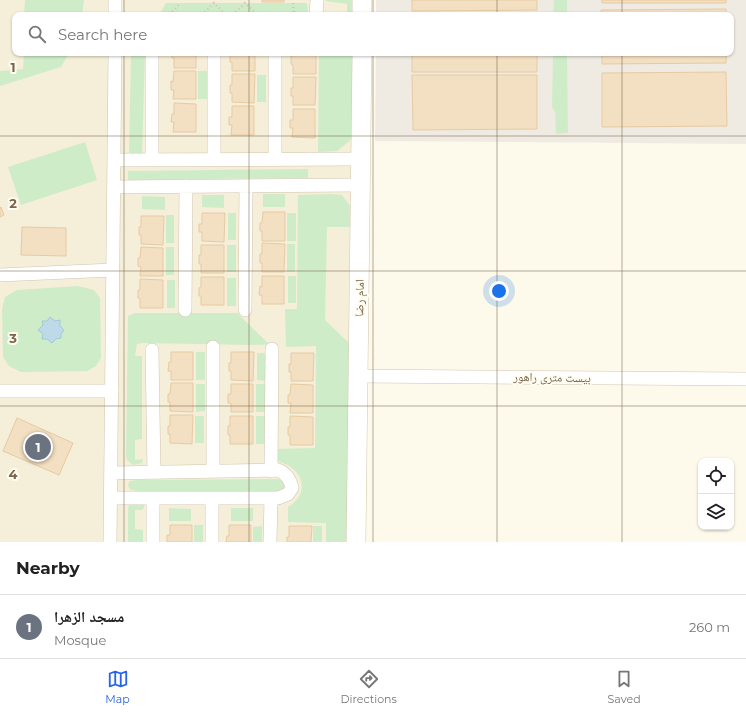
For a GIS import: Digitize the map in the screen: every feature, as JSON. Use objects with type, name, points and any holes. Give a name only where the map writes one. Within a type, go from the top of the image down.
[{"type":"main road","points":[[362,0],[362,12]]},
{"type":"main road","name":"امام رضا","points":[[356,542],[362,56]]},
{"type":"street","points":[[115,12],[116,0]]},
{"type":"street","points":[[316,12],[317,0]]},
{"type":"street","points":[[110,542],[115,56]]},
{"type":"street","points":[[152,56],[152,160]]},
{"type":"street","points":[[214,56],[214,159]]},
{"type":"street","points":[[275,56],[275,160]]},
{"type":"street","points":[[114,160],[360,159]]},
{"type":"street","points":[[114,187],[360,185]]},
{"type":"street","points":[[185,310],[186,186]]},
{"type":"street","points":[[245,310],[246,186]]},
{"type":"street","points":[[0,275],[113,270]]},
{"type":"street","points":[[213,347],[213,471]]},
{"type":"street","points":[[271,471],[272,349]]},
{"type":"street","points":[[152,350],[154,472]]},
{"type":"street","name":"بیست متری راهور","points":[[358,376],[746,379]]},
{"type":"street","points":[[0,391],[112,391]]},
{"type":"street","points":[[111,473],[278,470],[284,472],[291,481],[292,488],[288,494],[271,498],[111,498]]},
{"type":"street","points":[[153,498],[153,542]]},
{"type":"street","points":[[212,498],[212,542]]},
{"type":"street","points":[[270,542],[271,498]]},
{"type":"path","points":[[172,12],[180,3]]},
{"type":"path","points":[[205,12],[214,3],[223,12]]},
{"type":"path","points":[[236,12],[245,3],[255,12]]},
{"type":"path","points":[[293,3],[294,12]]},
{"type":"shaded area","points":[[0,0],[352,0],[352,12],[12,12],[12,56],[352,56],[350,542],[0,542]]},
{"type":"shaded area","points":[[376,0],[746,0],[746,144],[375,141],[376,56],[734,56],[734,12],[376,12]]},
{"type":"green space","points":[[25,0],[84,0],[82,12],[24,12]]},
{"type":"green space","points":[[352,0],[352,12],[347,12],[347,4],[326,1]]},
{"type":"green space","points":[[554,0],[567,0],[567,12],[553,12]]},
{"type":"green space","points":[[166,3],[307,3],[308,12],[161,12]]},
{"type":"green space","points":[[24,56],[67,56],[61,67],[0,86],[0,71],[23,69]]},
{"type":"green space","points":[[131,56],[145,56],[142,155],[129,154]]},
{"type":"green space","points":[[319,56],[352,56],[352,139],[337,151],[318,152]]},
{"type":"green space","points":[[553,56],[567,56],[568,133],[556,134],[555,112],[552,107]]},
{"type":"green space","points":[[198,71],[207,71],[207,99],[198,99]]},
{"type":"green space","points":[[257,75],[266,75],[266,102],[257,102]]},
{"type":"green space","points":[[85,142],[97,180],[21,205],[8,167]]},
{"type":"green space","points":[[308,169],[308,178],[128,180],[128,171]]},
{"type":"green space","points":[[263,194],[285,194],[285,207],[263,207]]},
{"type":"green space","points":[[202,195],[224,195],[224,208],[202,207]]},
{"type":"green space","points":[[298,195],[342,195],[353,210],[354,227],[327,227],[325,320],[350,344],[349,542],[326,542],[326,523],[288,522],[288,507],[300,494],[302,483],[297,473],[292,468],[286,464],[274,460],[275,449],[315,448],[316,346],[286,347],[285,309],[297,309]]},
{"type":"green space","points":[[142,196],[165,197],[165,210],[142,209]]},
{"type":"green space","points":[[228,213],[236,213],[236,240],[228,240]]},
{"type":"green space","points":[[287,213],[296,213],[296,241],[287,241]]},
{"type":"green space","points":[[166,215],[174,215],[174,243],[166,243]]},
{"type":"green space","points":[[287,244],[295,244],[295,272],[287,272]]},
{"type":"green space","points":[[227,245],[236,245],[236,272],[227,272]]},
{"type":"green space","points":[[166,247],[174,247],[174,275],[166,275]]},
{"type":"green space","points":[[288,276],[296,276],[296,303],[288,303]]},
{"type":"green space","points":[[227,278],[236,278],[236,306],[227,306]]},
{"type":"green space","points":[[167,280],[175,280],[175,308],[167,308]]},
{"type":"green space","points":[[78,286],[94,290],[100,298],[101,358],[96,366],[87,371],[21,372],[9,366],[3,357],[2,309],[5,297],[17,290]]},
{"type":"green space","points":[[135,313],[237,313],[269,344],[137,344],[135,356],[142,356],[142,439],[135,440],[135,460],[143,459],[142,463],[133,465],[127,460],[126,456],[128,316]]},
{"type":"green space","points":[[196,352],[205,352],[205,380],[196,380]]},
{"type":"green space","points":[[257,353],[266,353],[266,381],[257,380]]},
{"type":"green space","points":[[196,384],[205,384],[205,411],[196,412]]},
{"type":"green space","points":[[256,384],[265,384],[265,412],[256,412]]},
{"type":"green space","points":[[195,416],[204,416],[204,443],[195,443]]},
{"type":"green space","points":[[256,416],[265,416],[265,444],[256,444]]},
{"type":"green space","points":[[279,479],[285,483],[285,487],[282,491],[137,491],[131,490],[128,484],[130,481],[136,480]]},
{"type":"green space","points":[[134,501],[144,505],[142,510],[135,510],[135,529],[143,530],[143,542],[128,542],[128,509],[129,503]]},
{"type":"green space","points":[[169,508],[191,509],[191,521],[169,521]]},
{"type":"green space","points":[[231,508],[253,508],[253,521],[231,521]]},
{"type":"green space","points":[[194,525],[203,525],[203,542],[194,542]]},
{"type":"green space","points":[[262,526],[262,542],[253,542],[253,527]]},
{"type":"green space","points":[[313,526],[322,526],[322,542],[313,542]]},
{"type":"water","points":[[50,317],[55,321],[60,320],[60,326],[64,330],[61,334],[61,338],[56,339],[52,343],[47,339],[42,339],[43,334],[38,330],[43,325],[42,321],[47,321]]},
{"type":"building","points":[[262,0],[284,0],[284,2],[262,2]]},
{"type":"building","points":[[412,0],[537,0],[537,10],[412,11]]},
{"type":"building","points":[[602,0],[726,0],[726,3],[602,3]]},
{"type":"building","points":[[726,9],[726,12],[601,12],[601,10]]},
{"type":"building","points":[[172,56],[196,56],[196,68],[174,68],[174,58],[172,58]]},
{"type":"building","points":[[230,56],[255,56],[255,71],[232,71],[232,62],[230,62]]},
{"type":"building","points":[[291,56],[316,56],[316,74],[293,74]]},
{"type":"building","points":[[412,56],[537,56],[537,72],[412,72]]},
{"type":"building","points":[[602,56],[726,56],[726,63],[602,64]]},
{"type":"building","points":[[174,71],[196,71],[196,99],[173,99],[174,90],[171,90],[171,81],[173,82]]},
{"type":"building","points":[[726,72],[727,126],[602,127],[602,73]]},
{"type":"building","points":[[232,74],[255,74],[254,103],[232,102],[230,85],[232,85]]},
{"type":"building","points":[[412,75],[537,75],[537,129],[413,130]]},
{"type":"building","points":[[293,77],[316,77],[315,105],[293,105],[291,88],[293,88]]},
{"type":"building","points":[[174,103],[196,104],[196,132],[173,132],[174,122],[171,122],[172,114],[174,114]]},
{"type":"building","points":[[232,106],[254,106],[254,135],[231,135],[232,125],[229,125],[229,117],[232,117]]},
{"type":"building","points":[[293,109],[315,109],[315,138],[292,137],[293,128],[290,128],[290,120],[293,120]]},
{"type":"building","points":[[1,207],[4,215],[0,217],[0,208]]},
{"type":"building","points":[[263,212],[285,212],[285,241],[262,241],[260,223],[262,223]]},
{"type":"building","points":[[202,213],[225,213],[224,242],[202,241],[202,232],[199,232],[199,224],[202,224]]},
{"type":"building","points":[[141,216],[164,216],[163,245],[141,244],[139,227],[141,227]]},
{"type":"building","points":[[22,227],[66,228],[66,256],[21,255]]},
{"type":"building","points":[[262,243],[285,244],[284,272],[262,272],[260,254],[262,254]]},
{"type":"building","points":[[201,245],[224,245],[224,273],[201,273],[199,255],[201,255]]},
{"type":"building","points":[[141,247],[163,248],[163,276],[140,276],[141,267],[138,266],[138,258],[140,258]]},
{"type":"building","points":[[262,276],[284,276],[284,304],[262,304],[262,295],[259,295],[260,286],[262,287]]},
{"type":"building","points":[[201,277],[224,277],[224,305],[201,305],[199,288],[201,287]]},
{"type":"building","points":[[140,279],[163,280],[163,308],[140,308],[138,290],[140,290]]},
{"type":"building","points":[[171,352],[193,352],[193,380],[171,380],[171,371],[168,371],[169,362],[171,362]]},
{"type":"building","points":[[231,352],[254,352],[253,381],[231,380],[229,363],[231,363]]},
{"type":"building","points":[[291,353],[314,353],[313,381],[291,381],[289,364],[291,364]]},
{"type":"building","points":[[171,383],[193,383],[193,412],[170,411],[168,394],[170,394]]},
{"type":"building","points":[[231,384],[253,384],[253,412],[231,412],[231,403],[228,403],[228,394],[231,394]]},
{"type":"building","points":[[291,384],[313,385],[313,413],[290,413],[291,403],[288,403],[288,395],[290,395]]},
{"type":"building","points":[[170,415],[193,415],[192,444],[170,443],[168,426],[170,426]]},
{"type":"building","points":[[230,416],[253,416],[253,444],[230,444],[228,426],[230,426]]},
{"type":"building","points":[[290,416],[313,417],[313,445],[290,445],[288,427],[290,427]]},
{"type":"building","points":[[17,418],[73,443],[59,475],[3,451]]},
{"type":"building","points":[[170,525],[192,525],[192,542],[167,542],[167,535],[170,535]]},
{"type":"building","points":[[229,525],[251,525],[251,542],[226,542],[227,536],[229,536]]},
{"type":"building","points":[[289,526],[312,526],[311,542],[287,542],[287,537],[289,537]]},
{"type":"place","name":"مسجد الزهرا","points":[[38,447]]}]
